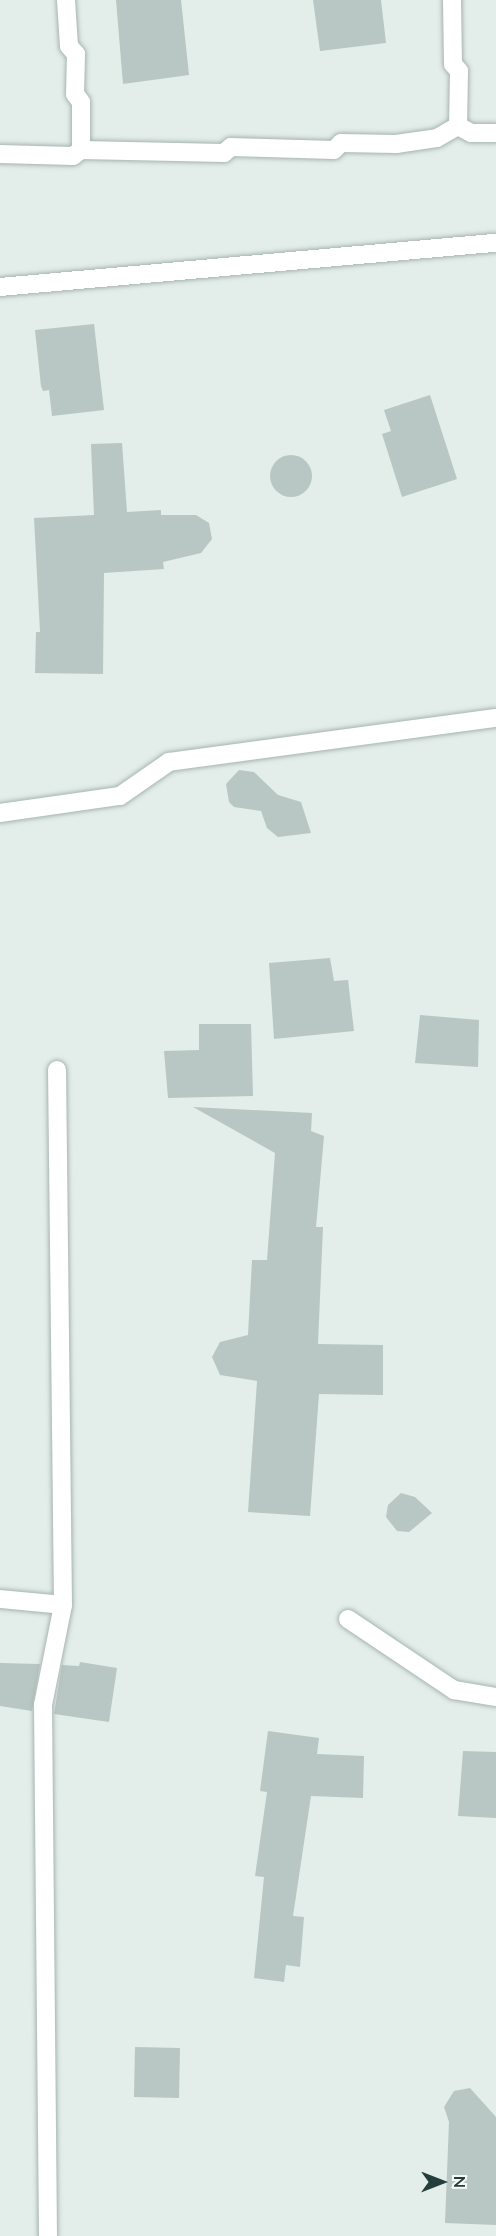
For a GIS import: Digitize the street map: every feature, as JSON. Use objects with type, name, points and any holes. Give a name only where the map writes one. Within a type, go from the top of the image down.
[{"type":"street","points":[[66,0],[69,46],[76,54],[75,94],[81,102],[81,150]]},
{"type":"street","points":[[452,0],[453,64],[459,71],[458,126]]},
{"type":"street","points":[[0,154],[73,156],[81,150],[225,153],[231,147],[334,150],[341,143],[396,144],[437,138],[458,126]]},
{"type":"street","points":[[458,126],[471,133],[496,133]]},
{"type":"street","points":[[0,287],[496,243]]},
{"type":"street","points":[[0,813],[120,796],[169,762],[496,718]]},
{"type":"street","points":[[48,2236],[43,1705],[63,1605],[57,1070]]},
{"type":"street","points":[[0,1599],[63,1605]]},
{"type":"street","points":[[348,1619],[454,1690],[496,1696]]},
{"type":"building","points":[[116,0],[181,0],[189,75],[123,84]]},
{"type":"building","points":[[313,0],[381,0],[386,43],[320,51]]},
{"type":"building","points":[[94,324],[104,410],[52,416],[49,390],[43,391],[41,386],[35,330]]},
{"type":"building","points":[[430,395],[457,479],[402,497],[382,434],[391,431],[384,410]]},
{"type":"building","points":[[122,443],[127,512],[161,510],[161,515],[196,515],[209,523],[212,539],[201,553],[163,562],[164,569],[104,573],[103,674],[35,673],[36,632],[40,632],[34,518],[94,515],[91,444]]},
{"type":"building","points":[[291,455],[306,461],[312,476],[306,491],[291,497],[276,491],[270,476],[276,461]]},
{"type":"building","points":[[239,770],[254,772],[278,795],[301,802],[311,833],[278,837],[267,828],[261,811],[234,807],[229,802],[226,784]]},
{"type":"building","points":[[330,958],[334,981],[348,980],[354,1031],[274,1039],[269,963]]},
{"type":"building","points":[[420,1015],[479,1020],[478,1067],[415,1063]]},
{"type":"building","points":[[199,1024],[251,1024],[253,1096],[168,1098],[164,1051],[199,1050]]},
{"type":"building","points":[[193,1107],[312,1113],[311,1131],[324,1136],[316,1227],[323,1227],[318,1344],[383,1345],[383,1395],[319,1394],[310,1516],[248,1512],[257,1381],[220,1375],[212,1357],[220,1342],[248,1335],[252,1260],[267,1260],[275,1153]]},
{"type":"building","points":[[401,1493],[415,1497],[432,1513],[409,1532],[397,1531],[386,1517],[388,1505]]},
{"type":"building","points":[[80,1662],[117,1668],[109,1722],[54,1714],[62,1665],[79,1666]]},
{"type":"building","points":[[0,1663],[40,1664],[32,1711],[0,1706]]},
{"type":"building","points":[[268,1731],[319,1738],[317,1754],[364,1756],[363,1798],[311,1796],[293,1916],[304,1917],[300,1967],[286,1965],[284,1982],[254,1978],[264,1877],[255,1876],[267,1792],[260,1791]]},
{"type":"building","points":[[463,1751],[496,1752],[496,1818],[458,1816]]},
{"type":"building","points":[[135,2047],[180,2048],[179,2098],[134,2097]]},
{"type":"building","points":[[470,2088],[496,2117],[496,2225],[445,2223],[449,2122],[444,2107],[454,2091]]}]
